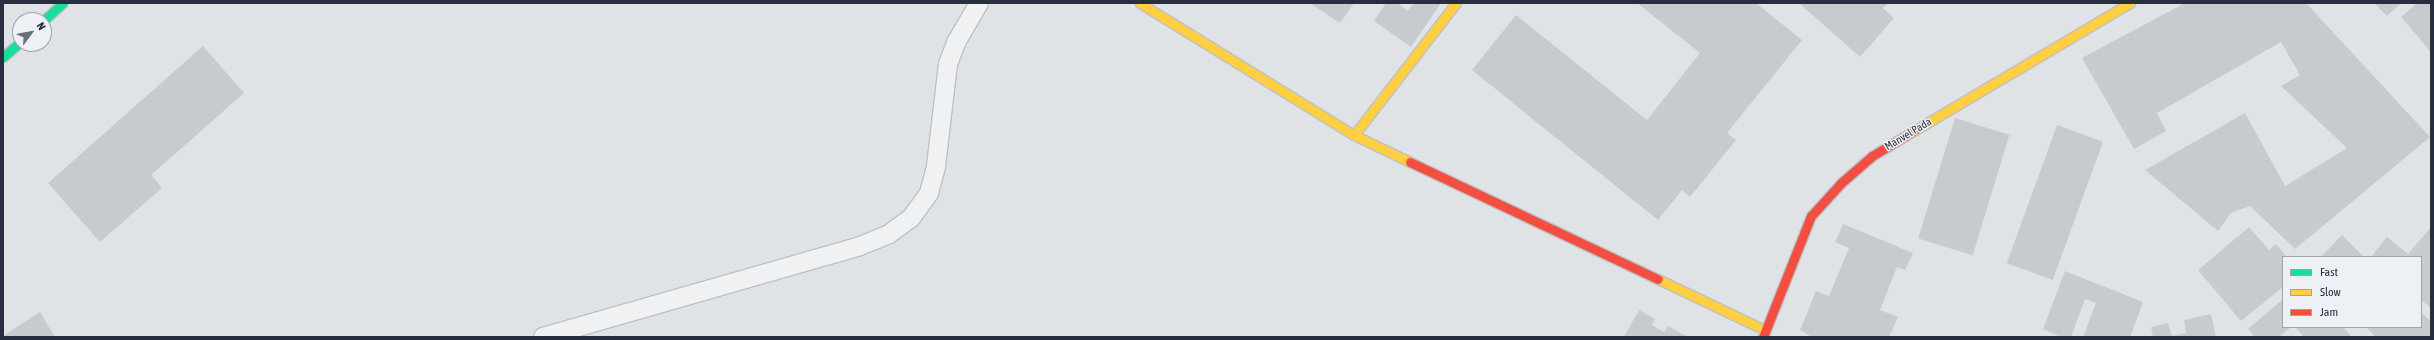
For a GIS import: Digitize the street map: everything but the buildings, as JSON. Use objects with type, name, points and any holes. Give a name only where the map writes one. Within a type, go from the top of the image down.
[{"type":"street","points":[[52,13],[63,3]]},
{"type":"street","points":[[1140,3],[1354,136],[1764,334]]},
{"type":"street","points":[[1354,136],[1456,3]]},
{"type":"street","name":"Manvel Pada","points":[[1764,334],[1811,216],[1852,174],[1872,156],[2130,3]]},
{"type":"street","points":[[3,57],[12,49]]},
{"type":"lane","points":[[543,337],[860,246],[889,234],[911,218],[929,192],[936,166],[948,64],[957,41],[979,3]]},
{"type":"traffic: fast","points":[[52,13],[63,3]]},
{"type":"traffic: fast","points":[[3,57],[12,49]]},
{"type":"traffic: slow","points":[[1140,3],[1354,135],[1410,162]]},
{"type":"traffic: slow","points":[[1354,135],[1456,3]]},
{"type":"traffic: slow","points":[[1915,130],[2130,3]]},
{"type":"traffic: slow","points":[[1658,279],[1765,330]]},
{"type":"traffic: jam","points":[[1763,337],[1811,216],[1841,183],[1872,156],[1915,130]]},
{"type":"traffic: jam","points":[[1410,162],[1658,279]]}]
